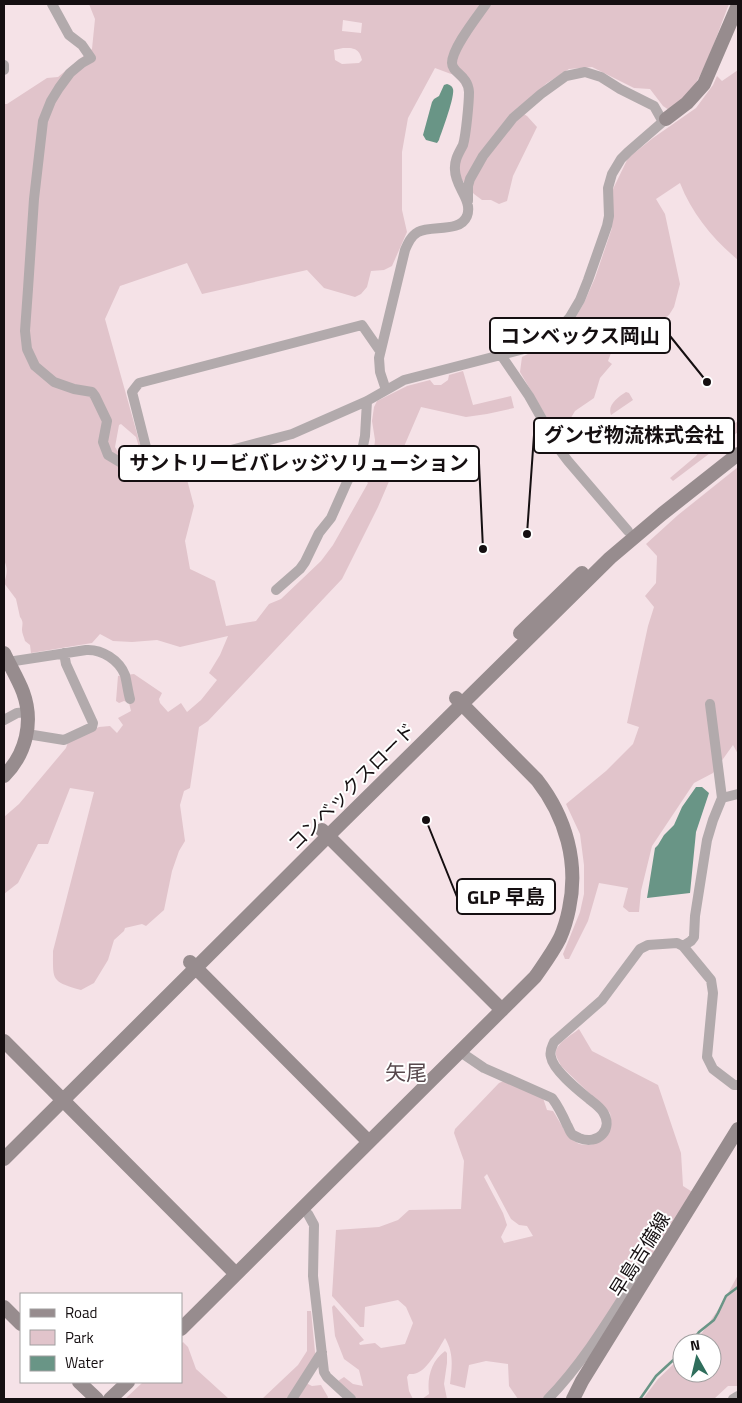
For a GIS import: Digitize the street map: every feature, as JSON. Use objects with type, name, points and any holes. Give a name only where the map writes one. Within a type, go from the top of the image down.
[{"type":"street","points":[[52,4],[69,35],[82,45],[91,58],[70,73],[51,101],[43,121],[34,199],[25,331],[26,349],[35,366],[54,382],[74,389],[92,392],[107,422],[103,442],[108,455],[138,473],[292,434],[367,401],[404,380],[524,349],[547,338],[570,317],[580,300],[607,226],[609,216],[608,188],[612,174],[621,158],[688,103],[704,84],[738,5]]},
{"type":"street","points":[[468,202],[459,187],[454,168],[465,136],[469,93],[465,78],[456,71],[452,63],[457,48],[486,4]]},
{"type":"street","points":[[4,65],[4,70]]},
{"type":"street","points":[[386,390],[380,372],[380,351],[405,250],[410,239],[419,232],[458,225],[467,217],[470,179],[483,156],[513,118],[566,76],[585,72],[594,74],[654,106],[665,121]]},
{"type":"street","points":[[152,471],[132,392],[139,383],[362,325],[380,351]]},
{"type":"street","points":[[501,355],[529,396],[559,449],[628,531]]},
{"type":"street","points":[[276,590],[300,569],[319,533],[331,518],[346,482],[362,451],[367,401]]},
{"type":"street","name":"コンベックスロード","points":[[4,1159],[60,1097],[458,700],[561,592],[628,531],[738,443]]},
{"type":"street","name":"コンベックスロード","points":[[458,700],[610,558],[738,454]]},
{"type":"street","points":[[4,776],[20,754],[27,734],[27,712],[23,692],[5,660],[92,649],[101,652],[117,663],[124,674],[130,699]]},
{"type":"street","points":[[27,734],[64,740],[92,727],[93,723],[66,664],[64,653]]},
{"type":"street","points":[[182,1328],[535,977],[561,937],[571,901],[572,867],[566,832],[559,815],[548,794],[525,767],[458,700]]},
{"type":"street","points":[[683,946],[694,937],[695,916],[707,840],[722,798],[710,704]]},
{"type":"street","points":[[4,720],[17,713],[27,712]]},
{"type":"street","points":[[722,798],[738,794]]},
{"type":"street","points":[[325,832],[502,1010]]},
{"type":"street","points":[[460,1051],[484,1068],[552,1098],[573,1135],[582,1140],[592,1141],[601,1136],[606,1129],[605,1114],[554,1065],[550,1056],[550,1050],[554,1042],[602,1000],[640,949],[648,945],[677,943],[683,946],[711,980],[713,986],[714,993],[706,1057],[713,1068],[734,1085],[738,1086]]},
{"type":"street","points":[[192,964],[368,1142]]},
{"type":"street","points":[[4,1041],[236,1274]]},
{"type":"street","name":"コンベックスロード","points":[[4,1147],[60,1097]]},
{"type":"street","name":"早島吉備線","points":[[573,1399],[582,1380],[738,1129]]},
{"type":"street","points":[[302,1209],[308,1214],[314,1225],[313,1276],[324,1372],[351,1399]]},
{"type":"street","points":[[548,1399],[565,1381],[583,1356],[645,1263],[657,1261]]},
{"type":"street","points":[[4,1307],[20,1323]]},
{"type":"street","points":[[292,1399],[322,1352]]},
{"type":"street","points":[[80,1383],[96,1399]]},
{"type":"street","points":[[110,1399],[127,1383]]},
{"type":"street","points":[[733,1399],[738,1396]]},
{"type":"green space","points":[[89,4],[729,4],[697,82],[682,101],[669,110],[663,106],[650,89],[634,88],[592,67],[569,69],[547,83],[507,119],[522,113],[537,127],[513,176],[507,201],[499,204],[491,200],[482,200],[474,194],[462,180],[458,171],[472,90],[467,75],[451,74],[435,68],[408,118],[402,152],[402,210],[407,232],[392,266],[384,270],[371,271],[367,287],[361,294],[355,297],[324,288],[307,270],[202,294],[187,263],[120,286],[105,319],[143,455],[141,454],[136,437],[121,424],[119,425],[115,447],[118,452],[138,465],[149,477],[184,468],[194,506],[185,541],[190,569],[215,581],[226,626],[256,621],[269,604],[281,599],[321,561],[333,545],[368,483],[359,473],[374,450],[375,440],[372,421],[377,401],[407,386],[430,380],[434,385],[441,385],[448,380],[449,375],[463,371],[473,405],[511,396],[514,408],[466,417],[421,407],[378,507],[342,579],[208,721],[199,727],[190,788],[184,791],[180,805],[185,841],[179,851],[172,871],[164,910],[146,926],[142,924],[125,928],[114,940],[108,960],[94,983],[81,990],[59,982],[56,978],[53,968],[53,951],[94,792],[70,788],[48,844],[38,844],[18,883],[4,894],[4,817],[19,804],[66,748],[68,742],[99,727],[110,726],[117,733],[123,725],[118,718],[131,711],[129,703],[124,701],[119,703],[116,701],[118,676],[134,674],[162,693],[159,699],[160,703],[168,712],[181,703],[187,712],[201,700],[217,680],[209,673],[220,655],[228,636],[180,647],[157,640],[113,641],[100,634],[92,643],[31,653],[30,645],[25,641],[23,634],[16,599],[4,583],[7,572],[4,560],[4,104],[7,104],[47,78],[58,77],[92,49],[95,19]],"holes":[[[343,20],[362,23],[361,33],[342,31]],[[343,48],[356,49],[362,60],[359,63],[342,64],[335,60],[334,50]]]},
{"type":"green space","points":[[738,70],[738,260],[704,225],[680,183],[656,199],[665,214],[680,284],[674,307],[669,315],[645,331],[626,330],[613,348],[608,361],[612,364],[600,378],[594,398],[575,411],[559,438],[520,372],[522,357],[553,341],[569,328],[584,303],[595,278],[612,228],[613,189],[628,158],[696,108],[713,85],[717,76],[722,81]]},
{"type":"green space","points":[[626,392],[629,393],[633,400],[611,415],[612,405]]},
{"type":"green space","points":[[738,421],[738,432],[673,481],[670,478],[696,456],[704,445]]},
{"type":"green space","points":[[738,467],[738,754],[733,745],[713,773],[694,783],[652,846],[641,891],[639,912],[629,912],[623,907],[628,888],[599,883],[588,921],[569,959],[565,959],[563,954],[580,912],[584,894],[584,865],[580,834],[566,804],[606,771],[633,744],[639,727],[627,723],[648,626],[654,607],[645,596],[656,583],[657,556],[646,544],[678,515]]},
{"type":"green space","points":[[579,1029],[592,1051],[658,1085],[681,1153],[683,1186],[694,1193],[652,1257],[577,1360],[544,1399],[518,1399],[509,1386],[508,1364],[486,1361],[469,1365],[465,1388],[450,1384],[451,1355],[445,1338],[425,1367],[417,1373],[409,1374],[407,1377],[409,1391],[413,1399],[354,1399],[338,1381],[344,1377],[353,1384],[363,1386],[359,1370],[344,1359],[335,1336],[332,1307],[334,1305],[364,1340],[359,1343],[360,1345],[375,1343],[381,1348],[405,1344],[413,1323],[406,1307],[398,1300],[365,1307],[364,1327],[360,1327],[332,1296],[336,1230],[379,1227],[398,1220],[409,1210],[461,1209],[464,1161],[454,1133],[455,1129],[499,1083],[504,1081],[543,1098],[547,1110],[553,1111],[568,1135],[579,1144],[595,1144],[604,1138],[611,1127],[610,1113],[561,1066],[556,1055],[558,1047]],"holes":[[[487,1174],[511,1219],[519,1225],[527,1226],[533,1236],[504,1243],[501,1237],[507,1225],[503,1213],[484,1177]]]},
{"type":"green space","points":[[738,1275],[738,1386],[728,1386],[714,1399],[643,1399],[658,1379],[672,1366],[672,1383],[722,1383],[722,1333],[702,1333],[722,1304]]},
{"type":"green space","points":[[307,1311],[311,1311],[315,1357],[288,1399],[262,1399],[298,1365],[307,1351]]},
{"type":"green space","points":[[182,1343],[188,1347],[196,1369],[229,1399],[125,1399],[142,1383],[182,1383]]},
{"type":"green space","points":[[445,1351],[447,1353],[447,1363],[444,1384],[447,1399],[422,1399],[429,1394],[429,1376],[433,1365]]},
{"type":"green space","points":[[306,1383],[312,1386],[321,1385],[328,1397],[327,1399],[296,1399]]},
{"type":"water","points":[[447,84],[453,89],[452,99],[437,143],[426,140],[423,135],[432,102],[439,96],[444,85]]},
{"type":"water","points":[[696,787],[702,787],[709,793],[696,832],[690,893],[647,898],[655,848],[674,825],[682,807]]},
{"type":"waterway","points":[[698,1333],[714,1320],[726,1296],[738,1287]]},
{"type":"waterway","points":[[640,1399],[656,1376],[672,1361]]},
{"type":"place","name":"コンベックス岡山","points":[[707,382]]},
{"type":"place","name":"グンゼ物流株式会社","points":[[527,534]]},
{"type":"place","name":"サントリービバレッジソリューション","points":[[483,549]]},
{"type":"place","name":"GLP 早島","points":[[426,820]]},
{"type":"district","name":"矢尾","points":[[406,1072]]}]
